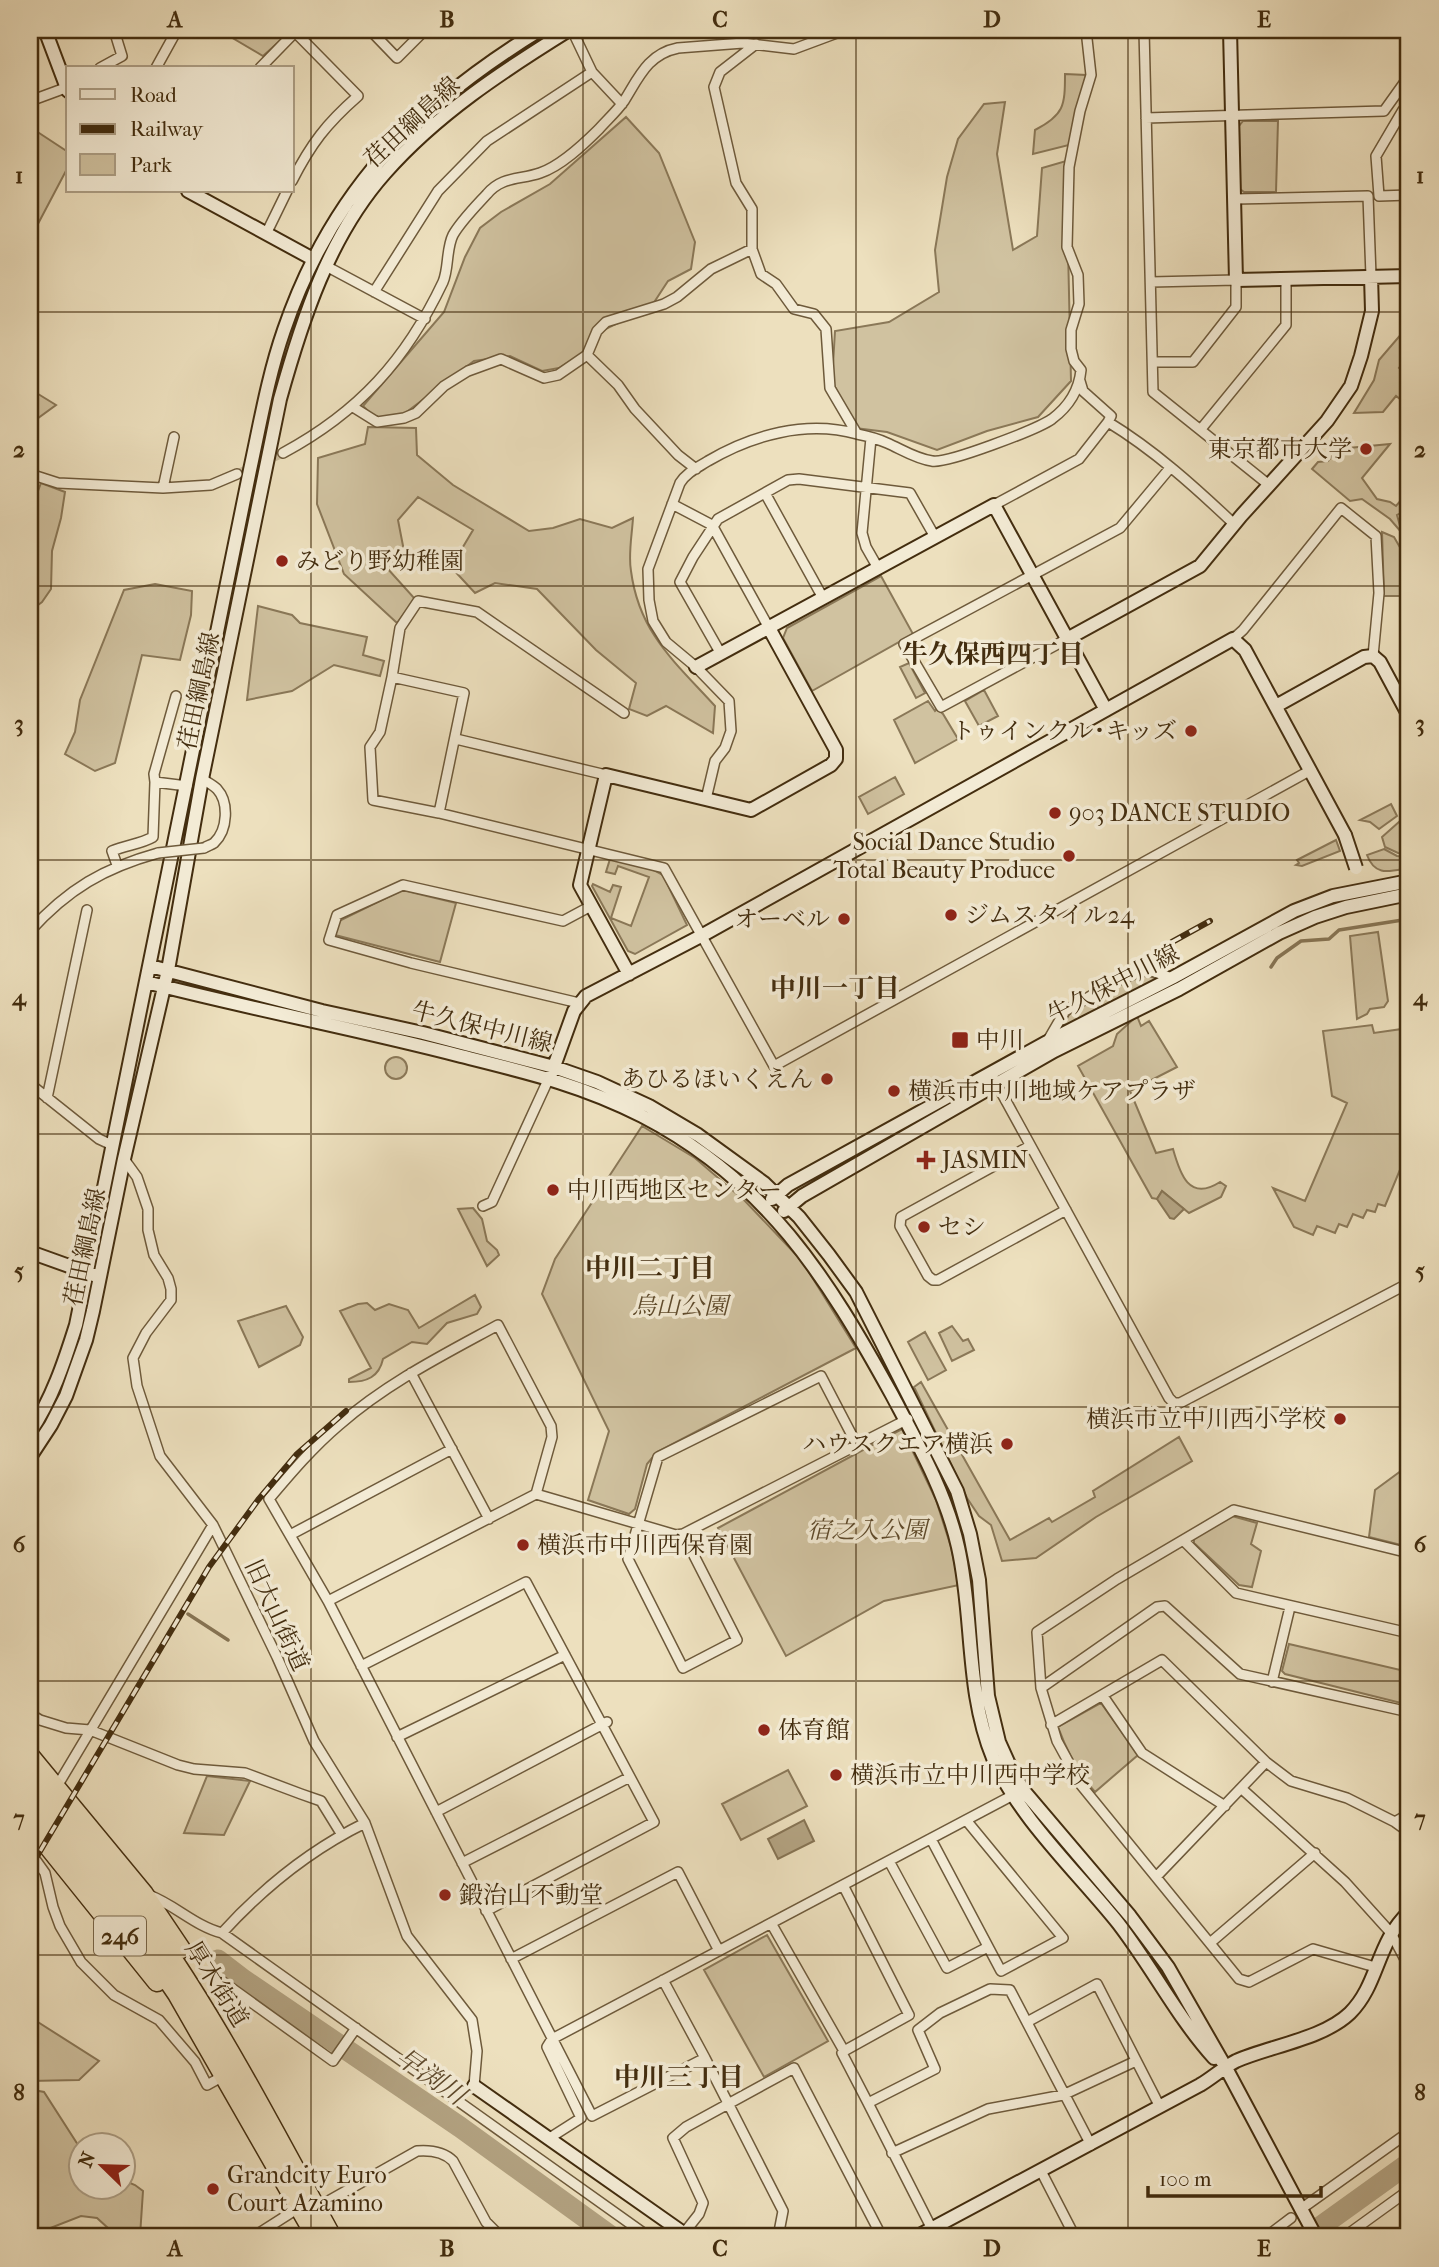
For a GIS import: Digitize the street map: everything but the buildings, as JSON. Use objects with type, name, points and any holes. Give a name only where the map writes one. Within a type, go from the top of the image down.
[{"type":"highway","name":"246","points":[[30,1756],[56,1788],[128,1898]]},
{"type":"highway","name":"厚木街道","points":[[30,1777],[128,1898],[174,1960],[254,2096],[308,2208],[316,2237]]},
{"type":"highway","name":"厚木街道","points":[[30,1802],[128,1898],[177,1994],[225,2075],[308,2208],[332,2237]]},
{"type":"highway","name":"246","points":[[30,1824],[209,2048]]},
{"type":"street","points":[[45,30],[66,84]]},
{"type":"street","points":[[104,66],[122,56],[114,30]]},
{"type":"street","points":[[157,66],[177,30]]},
{"type":"street","points":[[370,30],[397,58],[425,30]]},
{"type":"street","name":"荏田綱島線","points":[[30,1457],[45,1422],[76,1325],[266,396],[283,332],[313,260],[346,203],[371,168],[408,128],[465,79],[540,30]]},
{"type":"street","points":[[571,30],[592,72],[622,104]]},
{"type":"street","name":"荏田綱島線","points":[[30,1432],[45,1422],[66,1396],[80,1358],[101,1277],[124,1159],[168,970],[202,779],[281,399],[297,339],[326,266],[358,210],[383,175],[418,139],[472,93],[529,54],[571,30]]},
{"type":"street","points":[[743,30],[743,43]]},
{"type":"street","points":[[283,453],[353,407],[379,382],[425,319],[445,277],[452,236],[489,191],[506,179],[540,173],[564,160],[622,104],[643,69],[658,55],[678,48],[743,43],[794,49],[845,30]]},
{"type":"street","points":[[696,667],[1079,459],[1108,422],[1111,416],[1083,391],[1081,370],[1071,349],[1071,331],[1079,304],[1078,275],[1067,247],[1069,166],[1080,111],[1091,75],[1086,30]]},
{"type":"street","points":[[1144,30],[1153,392],[1269,485]]},
{"type":"street","points":[[1153,362],[1193,362],[1236,307],[1230,30],[1238,30]]},
{"type":"street","points":[[1408,30],[1409,35]]},
{"type":"street","points":[[262,66],[296,31],[358,96],[331,119],[294,177]]},
{"type":"street","points":[[756,44],[720,72],[714,87],[736,183],[752,209],[752,249],[761,274],[776,284],[794,309],[814,314],[827,329],[830,388],[857,434]]},
{"type":"street","points":[[374,292],[438,191],[487,141],[592,72]]},
{"type":"street","points":[[1146,118],[1384,111],[1409,76]]},
{"type":"street","points":[[30,101],[66,90]]},
{"type":"street","points":[[1409,110],[1403,110],[1376,156],[1379,195],[1409,195]]},
{"type":"street","points":[[190,192],[313,260]]},
{"type":"street","points":[[266,234],[287,192]]},
{"type":"street","points":[[1170,468],[1120,528],[904,644],[941,706],[1200,566],[1327,421],[1351,386],[1372,311],[1368,196],[1234,199]]},
{"type":"street","points":[[353,407],[377,422],[404,418],[416,413],[444,386],[468,371],[501,359],[544,378],[558,375],[587,355],[597,331],[606,322],[664,304],[677,297],[711,268],[752,249]]},
{"type":"street","points":[[326,266],[425,319]]},
{"type":"street","points":[[1152,282],[1409,276]]},
{"type":"street","points":[[1201,429],[1286,325],[1286,279]]},
{"type":"street","points":[[587,355],[618,385],[635,409],[678,455],[696,469]]},
{"type":"street","points":[[706,799],[715,761],[725,748],[731,731],[729,701],[696,667],[666,642],[653,621],[649,600],[648,569],[686,473],[733,447],[772,434],[829,428],[884,441],[933,462],[951,458],[1050,420],[1065,408],[1080,381]]},
{"type":"street","points":[[1108,422],[1135,439],[1198,489],[1234,524]]},
{"type":"street","points":[[163,488],[174,438]]},
{"type":"street","points":[[871,438],[864,488],[862,533],[866,547],[878,568]]},
{"type":"street","points":[[30,474],[58,483],[163,488],[211,485],[237,474]]},
{"type":"street","points":[[721,654],[680,582],[718,519],[788,480],[799,479],[910,493],[935,537]]},
{"type":"street","points":[[765,493],[823,598]]},
{"type":"street","points":[[456,739],[751,810],[831,765],[836,759],[836,750],[712,525],[672,504]]},
{"type":"street","points":[[994,505],[1105,710]]},
{"type":"street","points":[[482,1206],[492,1202],[552,1073],[570,1019],[586,996],[701,936],[1233,639],[1244,630],[1341,508],[1376,536],[1379,593],[1373,656]]},
{"type":"street","points":[[624,713],[477,612],[418,601],[400,628],[393,677],[380,732],[370,747],[373,800],[439,813],[664,868],[774,1066],[1311,770]]},
{"type":"street","points":[[1233,639],[1245,650],[1345,835],[1356,868],[1363,903]]},
{"type":"street","points":[[1276,706],[1364,657],[1373,656],[1404,696],[1409,716]]},
{"type":"street","points":[[393,677],[464,693],[439,813]]},
{"type":"street","points":[[117,865],[112,851],[145,842],[153,837],[155,774],[176,696]]},
{"type":"street","points":[[606,775],[580,885],[629,974]]},
{"type":"street","points":[[30,931],[44,915],[117,865],[158,853],[204,848],[214,842],[225,820],[226,802],[216,788],[202,779]]},
{"type":"street","points":[[155,782],[187,786]]},
{"type":"street","name":"牛久保中川線","points":[[146,982],[552,1073],[669,1131],[714,1163],[776,1219],[802,1196],[994,1079],[1047,1042],[1294,911],[1360,890],[1409,881]]},
{"type":"street","points":[[579,1003],[411,963],[329,940],[337,915],[403,885],[563,921],[591,906]]},
{"type":"street","name":"牛久保中川線","points":[[764,1207],[788,1185],[994,1079],[1179,989],[1279,933],[1315,917],[1363,903],[1409,894]]},
{"type":"street","points":[[47,1098],[87,910]]},
{"type":"street","name":"牛久保中川線","points":[[150,966],[624,1093],[674,1120],[732,1159],[789,1206]]},
{"type":"street","points":[[1047,1042],[1065,1011],[1137,969],[1146,969],[1172,978]]},
{"type":"street","points":[[994,1079],[1169,1398],[1177,1403],[1409,1283]]},
{"type":"street","points":[[30,1084],[99,1139],[112,1145]]},
{"type":"street","points":[[1030,1146],[901,1217],[900,1226],[922,1266],[930,1279],[938,1280],[1066,1210]]},
{"type":"street","name":"旧大山街道","points":[[124,1159],[137,1177],[148,1209],[148,1230],[154,1255],[169,1278],[171,1289],[171,1300],[146,1333],[133,1358],[137,1386],[160,1456],[213,1525],[314,1741],[365,1823],[407,1936],[472,2020],[477,2052],[474,2086]]},
{"type":"street","points":[[789,1206],[830,1255],[856,1292],[957,1491],[970,1534],[979,1580],[988,1696],[1018,1793]]},
{"type":"street","points":[[776,1219],[831,1289],[906,1421],[945,1501],[966,1583],[977,1711],[995,1763],[1119,1924],[1185,2024],[1226,2068],[1296,2213],[1316,2237]]},
{"type":"street","points":[[30,1252],[101,1277]]},
{"type":"street","points":[[536,1494],[552,1437],[551,1426],[498,1325],[411,1373],[339,1424],[302,1460],[270,1499],[328,1601],[592,2116],[705,2058]]},
{"type":"street","points":[[411,1373],[489,1519]]},
{"type":"street","points":[[683,1534],[737,1640],[683,1668],[628,1559],[659,1457],[821,1376],[857,1445]]},
{"type":"street","points":[[328,1601],[536,1494],[676,1535],[683,1534],[919,1414]]},
{"type":"street","points":[[290,1535],[452,1449]]},
{"type":"street","points":[[1375,1967],[1313,1949],[1246,1982],[1239,1979],[1081,1785],[1064,1756],[1051,1725],[1041,1688],[1037,1632],[1117,1579],[1234,1510],[1409,1553]]},
{"type":"street","points":[[56,1788],[213,1525]]},
{"type":"street","points":[[1184,1541],[1236,1593],[1409,1633]]},
{"type":"street","points":[[361,1666],[526,1582],[604,1723],[654,1822],[486,1911]]},
{"type":"street","points":[[1041,1688],[1161,1606],[1171,1609],[1240,1674],[1409,1712]]},
{"type":"street","points":[[1272,1682],[1290,1607]]},
{"type":"street","points":[[397,1737],[565,1655]]},
{"type":"street","points":[[1051,1725],[1162,1660],[1266,1762],[1300,1785],[1347,1798],[1409,1832]]},
{"type":"street","points":[[1103,1696],[1142,1753],[1225,1807]]},
{"type":"street","points":[[30,1714],[66,1728],[90,1730],[178,1765],[244,1773],[311,1797],[321,1801],[342,1835]]},
{"type":"street","points":[[436,1812],[604,1723]]},
{"type":"street","points":[[1156,1877],[1266,1762]]},
{"type":"street","points":[[462,1863],[630,1777]]},
{"type":"street","points":[[1242,1789],[1315,1853],[1391,1933],[1409,1967]]},
{"type":"street","points":[[548,2139],[581,2118],[547,2047],[552,2039],[1018,1793]]},
{"type":"street","points":[[1395,1822],[1409,1814]]},
{"type":"street","points":[[930,1839],[1001,1971],[1063,1938],[966,1821]]},
{"type":"street","points":[[222,1933],[287,1871],[365,1823]]},
{"type":"street","points":[[30,1852],[45,1873],[60,1926],[82,1962],[114,1995],[159,2020],[195,2062],[207,2085],[225,2075]]},
{"type":"street","points":[[1210,1943],[1315,1853]]},
{"type":"street","points":[[889,1861],[947,1968],[988,1947]]},
{"type":"street","points":[[511,1959],[678,1872],[719,1951]]},
{"type":"street","points":[[843,1885],[909,2015],[842,2053],[932,2229]]},
{"type":"street","points":[[128,1898],[161,1900],[207,1929],[222,1933],[649,2237]]},
{"type":"street","points":[[916,2237],[1200,2085],[1233,2062],[1334,2025],[1357,2006],[1366,1992],[1391,1933],[1409,1912]]},
{"type":"street","points":[[771,1923],[845,2051]]},
{"type":"street","points":[[219,1979],[333,2061],[355,2030]]},
{"type":"street","points":[[663,1980],[783,2211],[778,2237]]},
{"type":"street","points":[[1027,2022],[1097,1983],[1159,2105]]},
{"type":"street","points":[[867,2103],[935,2069],[918,2030],[940,2013],[990,1989],[1010,1990],[1091,2145]]},
{"type":"street","points":[[892,2153],[988,2109],[1063,2095],[1136,2061]]},
{"type":"street","points":[[474,2086],[599,2178],[687,2235],[703,2203],[673,2138],[686,2127],[794,2068],[882,2237]]},
{"type":"street","points":[[1266,2237],[1409,2132]]},
{"type":"street","points":[[253,2237],[416,2151],[429,2150],[447,2155],[453,2161],[486,2222],[496,2232],[509,2237]]},
{"type":"street","points":[[1041,2171],[1076,2237]]},
{"type":"street","points":[[1344,2237],[1409,2190]]},
{"type":"green space","points":[[219,30],[292,30],[263,56]]},
{"type":"green space","points":[[1065,74],[1086,75],[1069,145],[1033,154],[1035,130],[1052,119],[1061,108]]},
{"type":"green space","points":[[1005,102],[997,154],[1013,250],[1037,236],[1042,168],[1066,161],[1071,381],[1038,417],[987,431],[937,450],[887,432],[855,428],[832,381],[835,331],[889,322],[939,292],[935,250],[947,177],[958,139],[984,104]]},
{"type":"green space","points":[[626,117],[659,153],[695,242],[691,269],[668,281],[651,307],[591,336],[583,353],[559,368],[542,371],[510,356],[474,361],[400,417],[377,420],[363,406],[444,312],[465,257],[480,228],[501,212],[550,184]]},
{"type":"green space","points":[[1243,121],[1278,121],[1276,192],[1244,192],[1240,189],[1239,126]]},
{"type":"green space","points":[[30,127],[66,151],[66,171],[30,239]]},
{"type":"green space","points":[[1409,325],[1409,355],[1399,368],[1409,377],[1409,406],[1396,396],[1383,412],[1354,413],[1374,380],[1379,360]]},
{"type":"green space","points":[[30,389],[56,405],[34,421],[30,419]]},
{"type":"green space","points":[[368,427],[416,428],[417,455],[453,485],[529,531],[553,528],[580,519],[612,528],[633,518],[630,565],[642,612],[661,645],[715,706],[713,733],[666,706],[647,716],[629,709],[636,683],[596,650],[537,589],[495,583],[475,593],[451,567],[473,530],[418,497],[398,520],[404,551],[387,568],[415,599],[397,623],[344,574],[317,504],[318,458],[365,444]]},
{"type":"green space","points":[[1390,444],[1362,478],[1377,499],[1396,506],[1409,491],[1409,497],[1401,507],[1405,511],[1397,515],[1402,533],[1390,519],[1362,499],[1350,501],[1312,469],[1318,462],[1328,461],[1338,449]]},
{"type":"green space","points":[[41,483],[65,492],[52,551],[51,589],[42,602],[30,611],[30,512]]},
{"type":"green space","points":[[1382,532],[1394,537],[1409,563],[1409,637],[1404,626],[1408,596],[1384,596]]},
{"type":"green space","points":[[881,576],[913,634],[812,691],[783,638],[787,628]]},
{"type":"green space","points":[[155,584],[192,591],[191,615],[180,660],[142,655],[115,763],[95,771],[65,754],[75,732],[80,700],[124,590]]},
{"type":"green space","points":[[258,606],[292,615],[300,623],[367,637],[363,655],[384,661],[380,676],[334,665],[292,691],[247,700]]},
{"type":"green space","points":[[909,663],[925,693],[916,698],[900,667]]},
{"type":"green space","points":[[984,690],[998,716],[979,726],[965,701]]},
{"type":"green space","points":[[928,701],[935,711],[937,709],[943,714],[958,739],[915,763],[894,720]]},
{"type":"green space","points":[[895,777],[904,794],[868,814],[859,797]]},
{"type":"green space","points":[[1391,804],[1397,816],[1379,829],[1370,822],[1360,820]]},
{"type":"green space","points":[[1409,813],[1409,854],[1398,853],[1385,847],[1382,837]]},
{"type":"green space","points":[[1336,840],[1340,851],[1302,866],[1296,865],[1299,863],[1297,860]]},
{"type":"green space","points":[[1384,849],[1397,856],[1409,857],[1409,868],[1384,871],[1374,867],[1367,855]]},
{"type":"green space","points":[[610,859],[652,869],[663,875],[687,925],[635,954],[628,951],[592,886],[593,884],[610,892],[613,885],[621,887],[611,918],[631,926],[649,877],[618,866],[615,874],[606,872]]},
{"type":"green space","points":[[402,890],[456,903],[440,962],[335,935],[339,921]]},
{"type":"green space","points":[[1378,932],[1388,1001],[1384,1007],[1370,1009],[1367,1014],[1357,1019],[1350,936]]},
{"type":"green space","points":[[1148,976],[1159,979],[1063,1027],[1071,1012],[1085,1003],[1121,985]]},
{"type":"green space","points":[[1137,1016],[1141,1026],[1149,1021],[1177,1067],[1130,1091],[1156,1153],[1173,1149],[1183,1176],[1193,1187],[1201,1189],[1220,1182],[1226,1186],[1221,1197],[1189,1213],[1162,1191],[1157,1199],[1152,1198],[1078,1066],[1113,1046],[1117,1034]]},
{"type":"green space","points":[[1372,1025],[1374,1033],[1402,1029],[1409,1078],[1409,1148],[1385,1206],[1378,1204],[1375,1212],[1367,1210],[1363,1218],[1353,1214],[1347,1227],[1339,1224],[1335,1233],[1317,1226],[1313,1235],[1294,1227],[1273,1188],[1305,1201],[1347,1103],[1332,1096],[1323,1031]]},
{"type":"green space","points":[[396,1057],[404,1060],[407,1068],[404,1076],[396,1079],[388,1076],[385,1068],[388,1060]]},
{"type":"green space","name":"烏山公園","points":[[642,1126],[695,1158],[745,1201],[802,1261],[856,1348],[657,1452],[647,1464],[635,1509],[629,1514],[588,1500],[609,1431],[542,1294],[555,1259]]},
{"type":"green space","points":[[473,1208],[482,1219],[487,1241],[499,1255],[487,1266],[458,1209]]},
{"type":"green space","points":[[475,1295],[481,1307],[477,1314],[447,1323],[427,1344],[412,1342],[383,1359],[379,1370],[371,1377],[349,1382],[349,1379],[371,1368],[340,1311],[358,1304],[367,1303],[375,1310],[389,1304],[408,1310],[419,1328]]},
{"type":"green space","points":[[286,1306],[303,1337],[300,1345],[259,1367],[238,1321]]},
{"type":"green space","points":[[952,1326],[963,1341],[968,1339],[974,1350],[952,1361],[939,1333]]},
{"type":"green space","points":[[925,1332],[946,1370],[928,1380],[908,1342]]},
{"type":"green space","points":[[921,1382],[1010,1540],[1049,1518],[1052,1522],[1095,1497],[1093,1491],[1179,1437],[1192,1461],[1096,1517],[1036,1558],[1002,1561],[991,1525],[979,1516],[967,1498],[914,1387]]},
{"type":"green space","name":"宿之入公園","points":[[902,1429],[936,1500],[951,1547],[959,1585],[884,1601],[786,1656],[718,1528]]},
{"type":"green space","points":[[1409,1465],[1409,1547],[1369,1537],[1375,1490]]},
{"type":"green space","points":[[1232,1516],[1257,1523],[1251,1544],[1261,1551],[1252,1587],[1239,1585],[1194,1543],[1194,1538]]},
{"type":"green space","points":[[1289,1644],[1409,1672],[1409,1705],[1285,1674],[1282,1671]]},
{"type":"green space","points":[[1101,1703],[1138,1755],[1095,1792],[1083,1777],[1058,1727]]},
{"type":"green space","points":[[788,1770],[807,1806],[741,1840],[722,1804]]},
{"type":"green space","points":[[207,1776],[250,1781],[224,1835],[184,1833]]},
{"type":"green space","points":[[767,1935],[828,2041],[764,2077],[704,1970]]},
{"type":"green space","points":[[30,2017],[99,2061],[79,2080],[30,2081]]},
{"type":"green space","points":[[39,2091],[44,2092],[68,2130],[66,2130],[66,2200],[136,2200],[136,2186],[143,2191],[140,2236],[108,2228],[97,2218],[81,2216],[30,2236],[30,2096]]},
{"type":"shaded area","points":[[1162,1191],[1184,1209],[1174,1219],[1170,1218],[1157,1199]]},
{"type":"shaded area","points":[[804,1820],[814,1841],[778,1859],[768,1839]]},
{"type":"waterway","points":[[1271,967],[1277,958],[1301,941],[1329,939],[1339,930],[1409,919]]},
{"type":"waterway","points":[[188,1614],[228,1640]]},
{"type":"waterway","name":"早渕川","points":[[218,1960],[460,2127],[612,2237]]},
{"type":"waterway","name":"早渕川","points":[[1306,2237],[1409,2163]]},
{"type":"tunnel","points":[[237,474],[283,453]]},
{"type":"railway","points":[[1172,942],[1210,921]]},
{"type":"railway","points":[[30,1868],[209,1567],[258,1500],[297,1454],[346,1411]]},
{"type":"place","name":"東京都市大学","points":[[1366,449]]},
{"type":"place","name":"みどり野幼稚園","points":[[282,561]]},
{"type":"place","name":"トゥインクル･キッズ","points":[[1191,731]]},
{"type":"place","name":"903 DANCE STUDIO","points":[[1055,813]]},
{"type":"place","name":"Social Dance Studio Total Beauty Produce","points":[[1069,856]]},
{"type":"place","name":"ジムスタイル24","points":[[951,915]]},
{"type":"place","name":"オーベル","points":[[844,919]]},
{"type":"place","name":"中川","points":[[960,1040]]},
{"type":"place","name":"あひるほいくえん","points":[[827,1079]]},
{"type":"place","name":"横浜市中川地域ケアプラザ","points":[[894,1091]]},
{"type":"place","name":"JASMIN","points":[[926,1160]]},
{"type":"place","name":"中川西地区センター","points":[[553,1190]]},
{"type":"place","name":"セシ","points":[[924,1227]]},
{"type":"place","name":"横浜市立中川西小学校","points":[[1340,1419]]},
{"type":"place","name":"ハウスクエア横浜","points":[[1007,1444]]},
{"type":"place","name":"横浜市中川西保育園","points":[[523,1545]]},
{"type":"place","name":"体育館","points":[[764,1730]]},
{"type":"place","name":"横浜市立中川西中学校","points":[[836,1775]]},
{"type":"place","name":"鍛治山不動堂","points":[[445,1895]]},
{"type":"place","name":"Grandcity Euro Court Azamino","points":[[213,2189]]},
{"type":"district","name":"牛久保西四丁目","points":[[993,654]]},
{"type":"district","name":"中川一丁目","points":[[835,988]]},
{"type":"district","name":"中川二丁目","points":[[650,1268]]},
{"type":"district","name":"中川三丁目","points":[[679,2077]]}]
